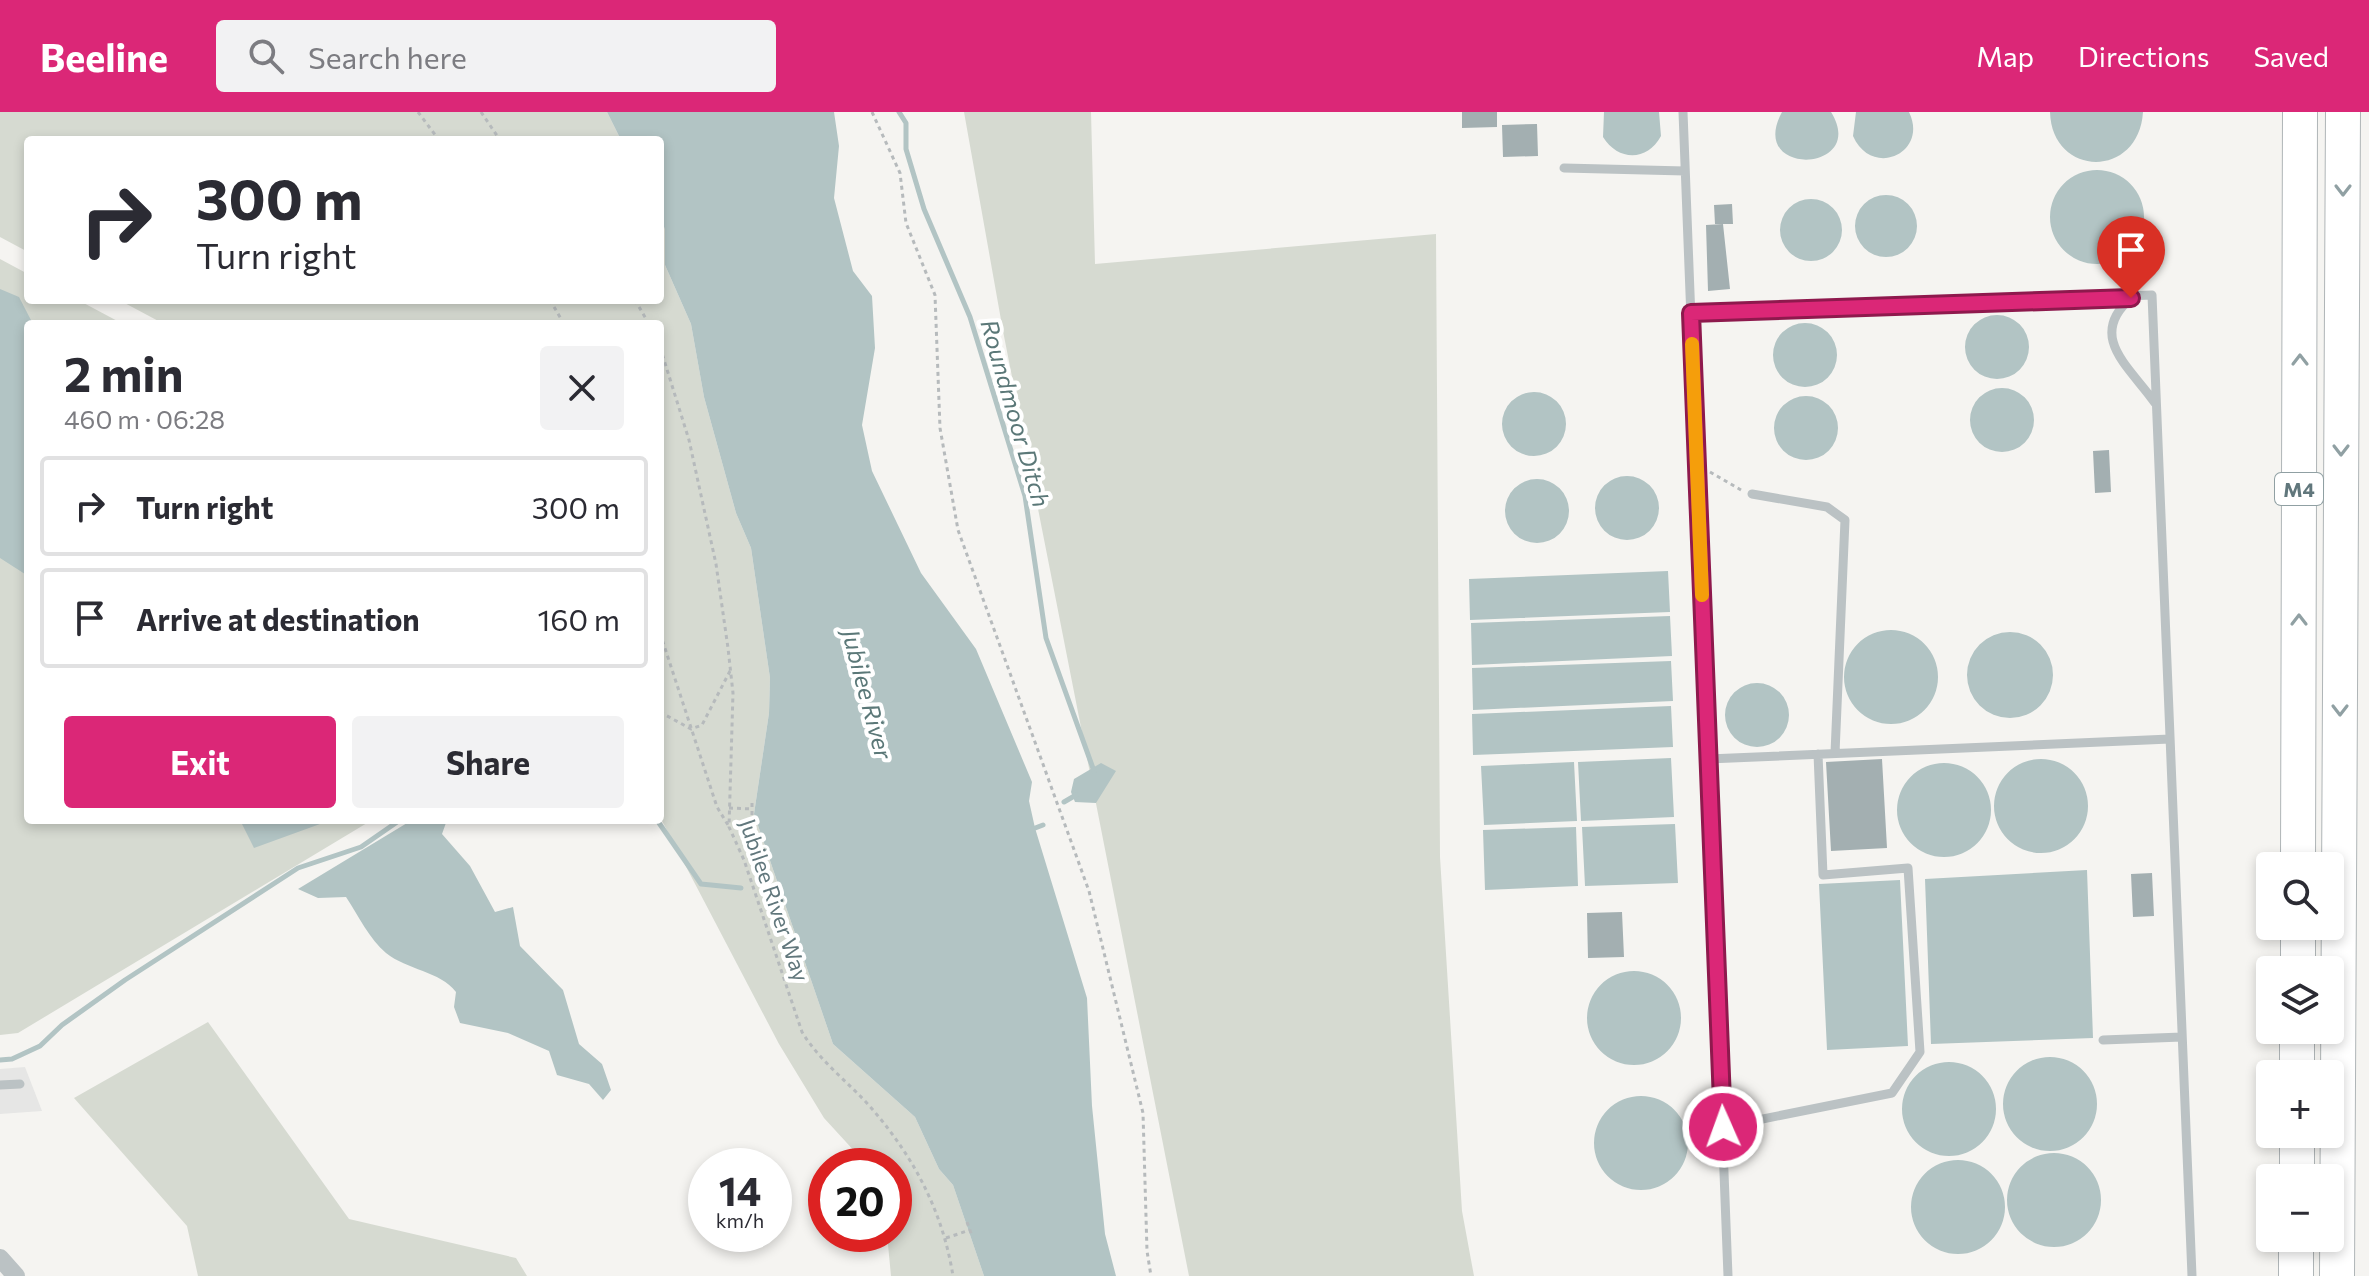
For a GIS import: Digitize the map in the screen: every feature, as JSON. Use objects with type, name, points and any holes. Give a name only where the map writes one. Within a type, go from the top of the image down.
[{"type":"highway","name":"M4","points":[[2298,852],[2300,112]]},
{"type":"highway","name":"M4","points":[[2337,1276],[2343,112]]},
{"type":"highway","points":[[2296,1252],[2296,1276]]},
{"type":"street","points":[[0,1258],[16,1276]]},
{"type":"lane","points":[[1683,112],[1728,1276]]},
{"type":"lane","points":[[1564,168],[1685,171]]},
{"type":"lane","points":[[1691,313],[2152,295],[2192,1276]]},
{"type":"lane","points":[[2131,298],[2117,310],[2110,335],[2114,350],[2155,403]]},
{"type":"lane","points":[[1752,494],[1827,507],[1845,520],[1835,753]]},
{"type":"lane","points":[[1708,759],[2170,739]]},
{"type":"lane","points":[[1723,1127],[1892,1093],[1920,1052],[1908,868],[1823,875],[1818,754]]},
{"type":"lane","points":[[2103,1040],[2182,1037]]},
{"type":"lane","points":[[0,1085],[20,1084]]},
{"type":"path","points":[[418,112],[436,136]]},
{"type":"path","points":[[481,112],[497,136]]},
{"type":"path","points":[[872,112],[900,173],[906,223],[935,295],[940,428],[958,530],[1089,891],[1143,1113],[1147,1251],[1151,1276]]},
{"type":"path","name":"Jubilee River Way","points":[[664,360],[689,440],[716,564],[731,670],[729,827],[744,860],[802,1032],[813,1051],[873,1109],[915,1166],[946,1238],[953,1276]]},
{"type":"path","points":[[1697,462],[1726,484],[1752,494]]},
{"type":"path","points":[[664,645],[717,807],[729,827]]},
{"type":"path","points":[[664,714],[691,729],[702,725],[731,670]]},
{"type":"path","points":[[752,801],[752,815]]},
{"type":"path","points":[[729,808],[752,809]]},
{"type":"path","points":[[967,1222],[972,1236]]},
{"type":"path","points":[[946,1238],[970,1230]]},
{"type":"shaded area","points":[[0,112],[607,112],[619,136],[24,136],[24,250],[0,237]]},
{"type":"shaded area","points":[[964,112],[1091,112],[1095,264],[1436,234],[1440,857],[1462,1211],[1474,1276],[1189,1276],[1003,331]]},
{"type":"shaded area","points":[[664,226],[665,265],[691,324],[704,397],[736,513],[751,548],[770,678],[769,713],[754,814],[833,1044],[915,1117],[939,1169],[953,1185],[984,1276],[891,1276],[889,1252],[912,1252],[912,1148],[852,1148],[824,1118],[779,1044],[664,824],[664,320],[156,320],[126,304],[664,304]]},
{"type":"shaded area","points":[[0,259],[24,272],[24,304],[86,304],[116,320],[24,320],[24,824],[365,824],[18,1033],[0,1035]]},
{"type":"shaded area","points":[[208,1022],[349,1219],[516,1258],[527,1276],[198,1276],[187,1226],[74,1098]]},
{"type":"shaded area","points":[[25,1067],[42,1111],[0,1114],[0,1069]]},
{"type":"water","name":"Jubilee River","points":[[607,112],[834,112],[839,146],[834,198],[853,271],[872,296],[875,348],[862,425],[872,471],[921,573],[976,649],[1032,782],[1029,801],[1035,828],[1087,998],[1092,1106],[1105,1234],[1116,1276],[984,1276],[953,1185],[939,1169],[915,1117],[833,1044],[754,814],[769,713],[770,678],[751,548],[736,513],[704,397],[691,324],[665,265],[664,136],[619,136]]},
{"type":"water","points":[[1604,112],[1659,112],[1661,136],[1640,154],[1616,151],[1603,137]]},
{"type":"water","points":[[1782,112],[1831,112],[1838,132],[1834,147],[1823,156],[1807,160],[1792,157],[1780,148],[1775,133]]},
{"type":"water","points":[[1856,112],[1909,112],[1913,127],[1905,149],[1896,156],[1884,158],[1862,149],[1853,136]]},
{"type":"water","points":[[2050,112],[2143,112],[2138,134],[2127,150],[2112,159],[2096,162],[2079,159],[2065,149],[2054,134]]},
{"type":"water","points":[[2097,170],[2115,174],[2130,184],[2140,199],[2144,217],[2140,235],[2130,250],[2115,260],[2097,264],[2079,260],[2064,250],[2054,235],[2050,217],[2054,199],[2064,184],[2079,174]]},
{"type":"water","points":[[1886,195],[1898,197],[1908,204],[1915,214],[1915,238],[1908,248],[1898,255],[1886,257],[1874,255],[1864,248],[1857,238],[1855,226],[1857,214],[1864,204],[1874,197]]},
{"type":"water","points":[[1811,199],[1833,208],[1842,230],[1833,252],[1811,261],[1789,252],[1780,230],[1789,208]]},
{"type":"water","points":[[0,289],[19,297],[31,320],[24,320],[24,573],[0,558]]},
{"type":"water","points":[[1997,315],[2015,321],[2023,329],[2029,347],[2023,365],[2015,373],[1997,379],[1979,373],[1971,365],[1965,347],[1971,329],[1979,321]]},
{"type":"water","points":[[1805,323],[1823,329],[1831,337],[1837,355],[1831,373],[1823,381],[1805,387],[1787,381],[1779,373],[1773,355],[1779,337],[1787,329]]},
{"type":"water","points":[[2002,388],[2020,394],[2028,402],[2034,420],[2028,438],[2020,446],[2002,452],[1984,446],[1976,438],[1970,420],[1976,402],[1984,394]]},
{"type":"water","points":[[1534,392],[1552,398],[1560,406],[1566,424],[1560,442],[1552,450],[1534,456],[1516,450],[1508,442],[1502,424],[1508,406],[1516,398]]},
{"type":"water","points":[[1806,396],[1824,402],[1832,410],[1838,428],[1832,446],[1824,454],[1806,460],[1788,454],[1780,446],[1774,428],[1780,410],[1788,402]]},
{"type":"water","points":[[1627,476],[1645,482],[1653,490],[1659,508],[1653,526],[1645,534],[1627,540],[1609,534],[1601,526],[1595,508],[1601,490],[1609,482]]},
{"type":"water","points":[[1537,479],[1555,485],[1563,493],[1569,511],[1563,529],[1555,537],[1537,543],[1519,537],[1511,529],[1505,511],[1511,493],[1519,485]]},
{"type":"water","points":[[1668,571],[1670,612],[1470,620],[1469,579]]},
{"type":"water","points":[[1670,616],[1672,656],[1472,665],[1471,623]]},
{"type":"water","points":[[1891,630],[1909,634],[1924,644],[1934,659],[1938,677],[1934,695],[1924,710],[1909,720],[1891,724],[1873,720],[1858,710],[1848,695],[1844,677],[1848,659],[1858,644],[1873,634]]},
{"type":"water","points":[[2010,632],[2034,639],[2046,651],[2053,675],[2046,699],[2034,711],[2010,718],[1986,711],[1974,699],[1967,675],[1974,651],[1986,639]]},
{"type":"water","points":[[1671,661],[1673,701],[1473,710],[1472,668]]},
{"type":"water","points":[[1757,683],[1775,689],[1783,697],[1789,715],[1783,733],[1775,741],[1757,747],[1739,741],[1731,733],[1725,715],[1731,697],[1739,689]]},
{"type":"water","points":[[1671,706],[1673,747],[1473,755],[1472,714]]},
{"type":"water","points":[[1671,758],[1674,817],[1581,821],[1578,762]]},
{"type":"water","points":[[2041,759],[2059,763],[2074,773],[2084,788],[2088,806],[2084,824],[2074,839],[2059,849],[2041,853],[2023,849],[2008,839],[1998,824],[1994,806],[1998,788],[2008,773],[2023,763]]},
{"type":"water","points":[[1574,762],[1577,821],[1484,825],[1481,766]]},
{"type":"water","points":[[1101,763],[1116,771],[1096,803],[1075,802],[1071,792],[1074,779]]},
{"type":"water","points":[[1944,763],[1962,767],[1977,777],[1987,792],[1991,810],[1987,828],[1977,843],[1962,853],[1944,857],[1926,853],[1911,843],[1901,828],[1897,810],[1901,792],[1911,777],[1926,767]]},
{"type":"water","points":[[242,824],[320,824],[254,848]]},
{"type":"water","points":[[405,824],[446,824],[442,834],[470,866],[495,912],[513,907],[520,946],[563,990],[579,1044],[602,1064],[611,1090],[603,1100],[589,1084],[557,1075],[549,1051],[508,1033],[460,1023],[454,1007],[456,992],[441,979],[394,959],[380,948],[346,897],[318,898],[298,889]]},
{"type":"water","points":[[1675,824],[1678,883],[1585,886],[1582,827]]},
{"type":"water","points":[[1576,827],[1578,886],[1485,890],[1483,830]]},
{"type":"water","points":[[2087,870],[2093,1038],[1931,1044],[1925,879]]},
{"type":"water","points":[[1900,880],[1908,1046],[1827,1050],[1819,884]]},
{"type":"water","points":[[1634,971],[1652,975],[1667,985],[1677,1000],[1681,1018],[1677,1036],[1667,1051],[1652,1061],[1634,1065],[1616,1061],[1601,1051],[1591,1036],[1587,1018],[1591,1000],[1601,985],[1616,975]]},
{"type":"water","points":[[2050,1057],[2068,1061],[2083,1071],[2093,1086],[2097,1104],[2093,1122],[2083,1137],[2068,1147],[2050,1151],[2032,1147],[2017,1137],[2007,1122],[2003,1104],[2007,1086],[2017,1071],[2032,1061]]},
{"type":"water","points":[[1949,1062],[1967,1066],[1982,1076],[1992,1091],[1996,1109],[1992,1127],[1982,1142],[1967,1152],[1949,1156],[1931,1152],[1916,1142],[1906,1127],[1902,1109],[1906,1091],[1916,1076],[1931,1066]]},
{"type":"water","points":[[1641,1096],[1659,1100],[1674,1110],[1684,1125],[1688,1143],[1684,1161],[1674,1176],[1659,1186],[1641,1190],[1623,1186],[1608,1176],[1598,1161],[1594,1143],[1598,1125],[1608,1110],[1623,1100]]},
{"type":"water","points":[[2054,1153],[2072,1157],[2087,1167],[2097,1182],[2101,1200],[2097,1218],[2087,1233],[2072,1243],[2054,1247],[2036,1243],[2021,1233],[2011,1218],[2007,1200],[2011,1182],[2021,1167],[2036,1157]]},
{"type":"water","points":[[1958,1160],[1976,1164],[1991,1174],[2001,1189],[2005,1207],[2001,1225],[1991,1240],[1976,1250],[1958,1254],[1940,1250],[1925,1240],[1915,1225],[1911,1207],[1915,1189],[1925,1174],[1940,1164]]},
{"type":"building","points":[[1462,112],[1497,112],[1497,127],[1462,128]]},
{"type":"building","points":[[1537,124],[1538,156],[1503,157],[1502,125]]},
{"type":"building","points":[[1732,204],[1733,224],[1715,224],[1714,205]]},
{"type":"building","points":[[1723,224],[1730,289],[1708,291],[1706,225]]},
{"type":"building","points":[[2109,450],[2111,492],[2095,493],[2093,451]]},
{"type":"building","points":[[1882,759],[1887,848],[1831,851],[1826,762]]},
{"type":"building","points":[[2152,873],[2154,916],[2133,917],[2131,874]]},
{"type":"building","points":[[1622,912],[1624,957],[1588,958],[1587,913]]},
{"type":"waterway","name":"Roundmoor Ditch","points":[[899,112],[906,123],[906,149],[924,209],[970,317],[1025,496],[1046,638],[1094,771]]},
{"type":"waterway","name":"Roundmoor Ditch","points":[[1064,802],[1076,795]]},
{"type":"waterway","points":[[0,1060],[12,1059],[40,1046],[62,1025],[125,980],[298,868],[361,847],[394,824]]},
{"type":"waterway","points":[[660,824],[701,884],[741,888]]},
{"type":"waterway","points":[[1030,830],[1043,825]]},
{"type":"waterway","points":[[771,897],[784,892]]},
{"type":"slow traffic","points":[[1692,344],[1702,595]]},
{"type":"route","points":[[1723,1127],[1691,313],[2131,298]]}]
